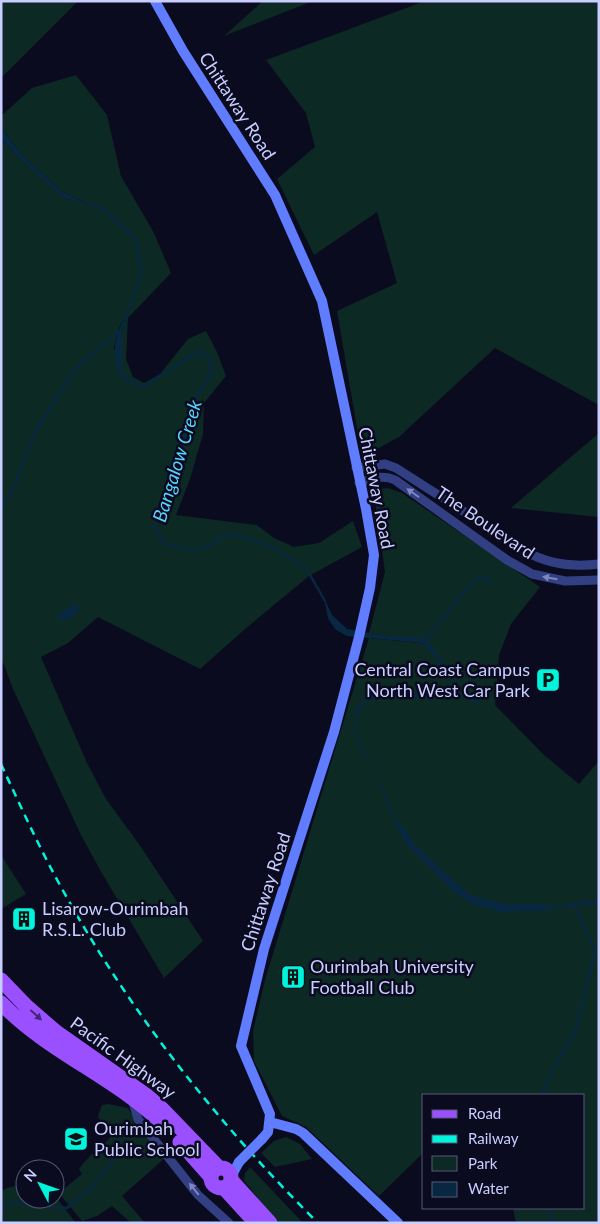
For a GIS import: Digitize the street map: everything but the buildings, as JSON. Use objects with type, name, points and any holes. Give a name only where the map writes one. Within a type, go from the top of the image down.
[{"type":"main road","name":"Chittaway Road","points":[[156,1],[182,51],[275,195],[322,300],[374,555],[370,588],[334,732],[264,949],[241,1046],[267,1106],[270,1122]]},
{"type":"main road","name":"Pacific Highway","points":[[1,980],[26,1006],[56,1032],[148,1096],[162,1109],[223,1177],[256,1223]]},
{"type":"main road","name":"Pacific Highway","points":[[1,1003],[46,1041],[132,1098],[223,1177],[270,1223]]},
{"type":"main road","points":[[223,1177],[268,1132],[270,1122],[296,1129],[303,1133],[398,1223]]},
{"type":"street","name":"The Boulevard","points":[[356,468],[385,464],[396,468],[544,561],[570,564],[599,564]]},
{"type":"street","name":"The Boulevard","points":[[359,483],[380,476],[395,480],[507,560],[532,574],[565,581],[599,580]]},
{"type":"street","points":[[132,1098],[138,1119],[198,1195],[229,1223]]},
{"type":"green space","points":[[1,1],[78,1],[1,78]]},
{"type":"green space","points":[[263,1],[313,1],[224,36]]},
{"type":"green space","points":[[425,1],[599,1],[599,405],[495,348],[399,437],[362,457],[337,311],[397,283],[377,212],[314,255],[277,179],[315,147],[306,113],[266,60]]},
{"type":"green space","points":[[76,75],[107,115],[121,176],[154,233],[171,273],[128,318],[126,359],[133,377],[144,383],[160,374],[188,339],[206,331],[217,352],[226,376],[204,403],[203,434],[190,479],[176,515],[257,525],[274,538],[294,547],[319,543],[353,521],[362,547],[309,576],[200,669],[98,617],[68,643],[41,657],[87,763],[106,799],[141,847],[203,941],[164,978],[81,835],[13,689],[1,657],[1,137],[14,153],[67,199],[86,203],[61,191],[24,157],[1,128],[1,116],[32,88]],"holes":[[[129,308],[122,332],[122,376],[114,347],[119,328]]]},
{"type":"green space","points":[[599,433],[599,517],[511,508]]},
{"type":"green space","points":[[388,488],[402,493],[540,587],[511,624],[499,655],[495,705],[543,754],[579,784],[599,761],[599,1223],[516,1223],[513,1209],[585,1209],[585,1094],[422,1094],[422,1154],[379,1196],[306,1127],[282,1116],[254,1061],[253,1031],[265,980],[369,638],[430,644],[369,633],[385,572],[374,495],[379,489]]},
{"type":"green space","points":[[1,855],[26,894],[1,909]]},
{"type":"green space","points":[[108,1104],[128,1108],[136,1121],[166,1157],[122,1196],[145,1223],[131,1223],[112,1206],[97,1216],[82,1221],[65,1200],[65,1188],[82,1174],[79,1169],[110,1138],[111,1133],[101,1123],[98,1116],[102,1105]]},
{"type":"green space","points":[[286,1137],[300,1144],[312,1159],[275,1167],[261,1153],[274,1141]]},
{"type":"green space","points":[[250,1167],[303,1223],[278,1223],[244,1181],[245,1173]]},
{"type":"green space","points":[[15,1186],[15,1209],[65,1209],[76,1223],[1,1223],[1,1191]]},
{"type":"water","points":[[1,128],[24,157],[61,191],[90,205],[67,199],[58,193],[14,153],[1,137]]},
{"type":"water","points":[[131,304],[122,332],[122,377],[115,358],[116,340],[118,331]]},
{"type":"water","points":[[324,598],[332,615],[347,629],[381,635],[426,638],[455,680],[456,687],[451,696],[426,699],[385,698],[364,703],[357,715],[356,728],[361,748],[376,771],[360,750],[354,728],[356,709],[363,701],[373,696],[384,698],[411,694],[444,693],[452,690],[453,680],[423,643],[347,636],[335,629],[328,618]]},
{"type":"water","points":[[73,604],[77,605],[79,609],[76,614],[60,620],[58,616]]},
{"type":"water","points":[[376,771],[396,819],[413,843],[470,895],[504,904],[543,904],[558,907],[568,906],[573,903],[589,904],[599,899],[599,901],[588,906],[575,905],[558,909],[548,906],[541,910],[500,912],[472,904],[454,892],[405,843],[387,804]]},
{"type":"waterway","name":"Bangalow Creek","points":[[88,204],[99,206],[135,238],[142,273],[130,306]]},
{"type":"waterway","points":[[1,508],[15,485],[37,429],[76,367],[119,332]]},
{"type":"waterway","name":"Bangalow Creek","points":[[121,374],[122,377],[143,387],[199,351],[210,358],[212,372],[194,400],[178,469],[154,527],[165,544],[192,550],[209,546],[219,538],[231,534],[272,547],[306,568],[325,601]]},
{"type":"waterway","points":[[424,641],[476,578],[483,576],[491,583]]},
{"type":"waterway","points":[[453,691],[479,703]]},
{"type":"waterway","name":"Bangalow Creek","points":[[527,909],[541,910],[599,900]]},
{"type":"waterway","name":"Bangalow Creek","points":[[542,1094],[552,1071],[576,1030],[595,951],[574,904]]},
{"type":"waterway","points":[[1,1210],[14,1202],[67,1208],[92,1187],[119,1153],[121,1131]]},
{"type":"waterway","name":"Bangalow Creek","points":[[548,1209],[552,1223]]},
{"type":"railway","points":[[1,764],[61,887],[87,933],[116,978],[177,1064],[210,1105],[245,1146],[318,1223]]},
{"type":"place","name":"Central Coast Campus North West Car Park","points":[[548,680]]},
{"type":"place","name":"Lisarow-Ourimbah R.S.L. Club","points":[[24,919]]},
{"type":"place","name":"Ourimbah University Football Club","points":[[293,977]]},
{"type":"place","name":"Ourimbah Public School","points":[[76,1139]]}]
